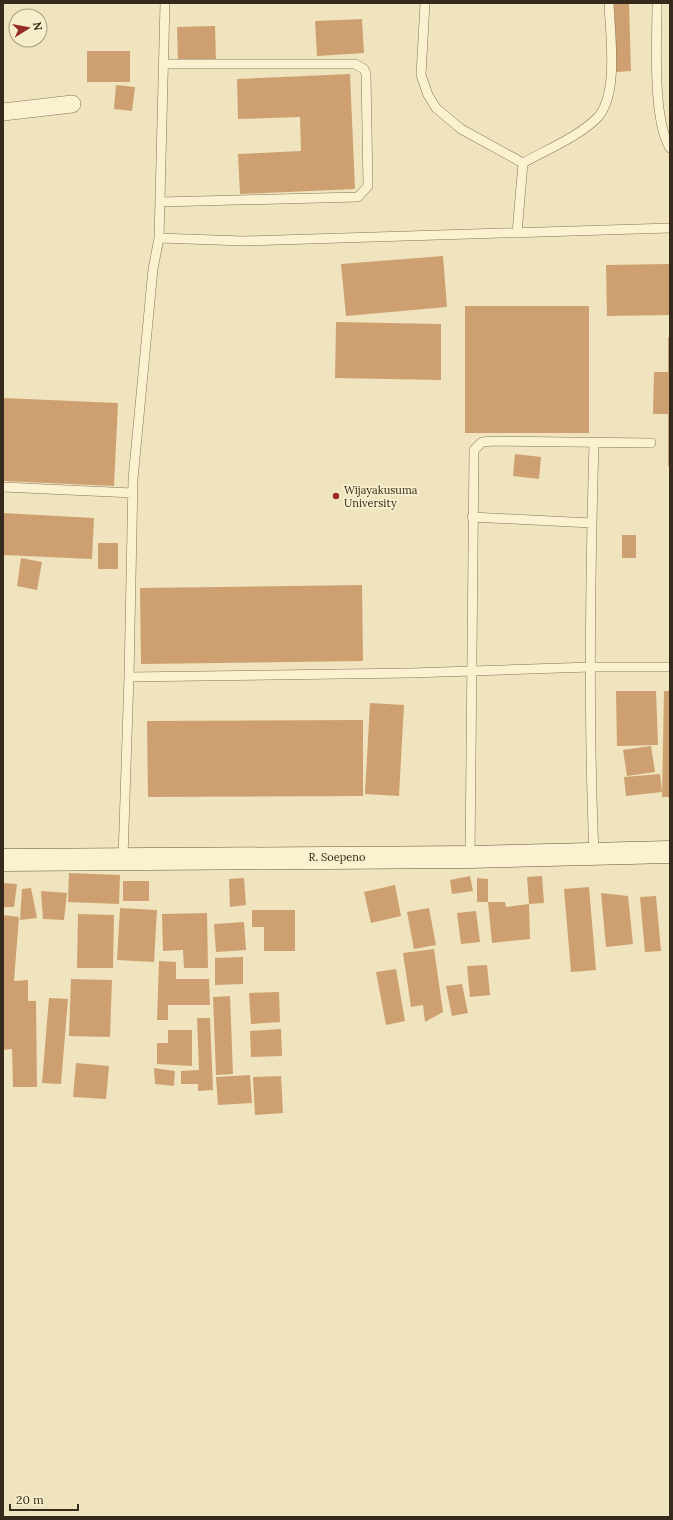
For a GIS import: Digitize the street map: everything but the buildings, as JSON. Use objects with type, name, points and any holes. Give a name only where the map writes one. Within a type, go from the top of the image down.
[{"type":"street","points":[[3,112],[72,104]]},
{"type":"street","name":"R. Soepeno","points":[[3,860],[123,858],[470,857],[670,852]]},
{"type":"lane","points":[[123,858],[133,493],[143,367],[153,269],[159,238],[165,3]]},
{"type":"lane","points":[[425,3],[421,75],[428,95],[436,108],[461,129],[523,163]]},
{"type":"lane","points":[[523,163],[577,132],[599,116],[608,97],[612,81],[609,3]]},
{"type":"lane","points":[[657,3],[658,99],[661,127],[670,148]]},
{"type":"lane","points":[[160,202],[358,197],[368,186],[366,74],[360,66],[355,64],[163,64]]},
{"type":"lane","points":[[517,233],[523,163]]},
{"type":"lane","points":[[159,238],[243,241],[670,228]]},
{"type":"lane","points":[[470,857],[472,517],[474,450],[482,442],[651,443]]},
{"type":"lane","points":[[594,442],[591,523],[592,801],[594,853]]},
{"type":"lane","points":[[3,487],[133,493]]},
{"type":"lane","points":[[472,517],[591,523]]},
{"type":"lane","points":[[129,677],[472,671],[591,667],[670,667]]},
{"type":"place","name":"Wijayakusuma University","points":[[336,496]]}]
